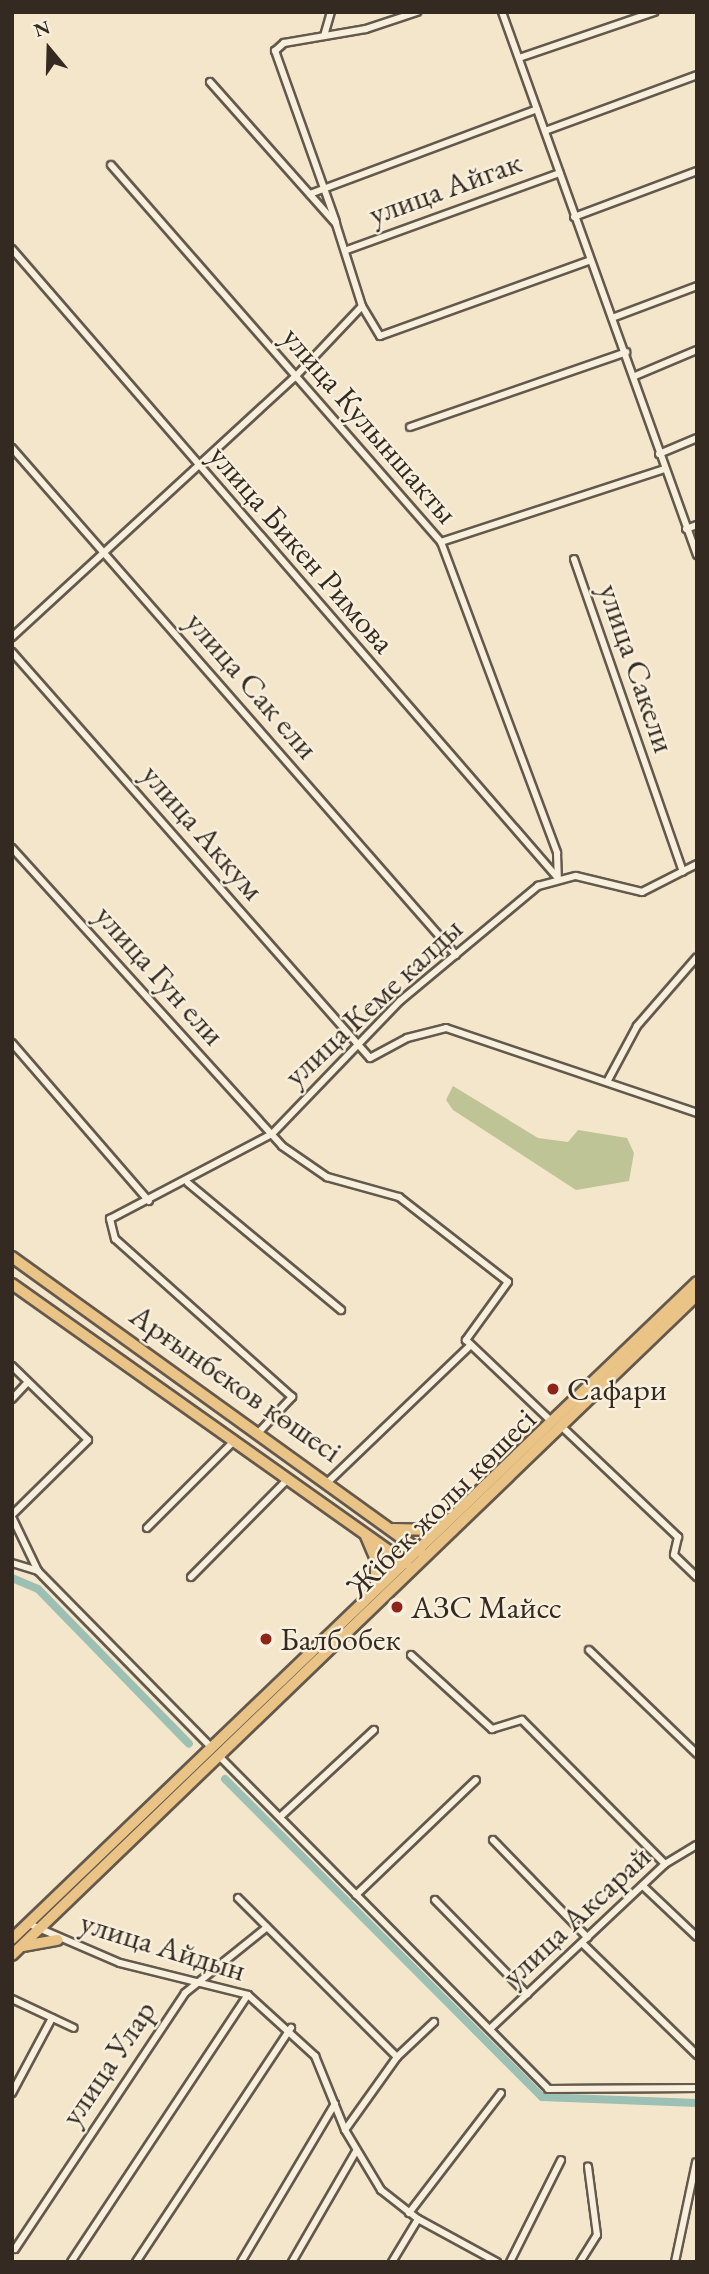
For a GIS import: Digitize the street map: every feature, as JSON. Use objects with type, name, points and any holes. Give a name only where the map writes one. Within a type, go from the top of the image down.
[{"type":"main road","name":"Арғынбеков көшесі","points":[[12,1257],[260,1431],[426,1555]]},
{"type":"main road","name":"Жібек жолы көшесі","points":[[16,1951],[414,1568],[554,1422],[697,1282]]},
{"type":"main road","name":"Арғынбеков көшесі","points":[[12,1284],[78,1328],[414,1568]]},
{"type":"main road","name":"Жібек жолы көшесі","points":[[12,1938],[402,1560],[697,1294]]},
{"type":"main road","points":[[78,1328],[90,1312]]},
{"type":"main road","points":[[392,1529],[434,1530]]},
{"type":"main road","points":[[364,1532],[376,1559],[376,1586]]},
{"type":"main road","points":[[16,1951],[57,1940]]},
{"type":"street","points":[[324,36],[331,12]]},
{"type":"street","points":[[417,12],[275,51],[328,185],[336,224],[347,250],[362,306],[380,336],[588,261]]},
{"type":"street","points":[[502,12],[560,173],[588,261],[635,376],[664,470],[697,555]]},
{"type":"street","points":[[519,58],[654,12]]},
{"type":"street","name":"улица Айгак","points":[[545,131],[697,75]]},
{"type":"street","points":[[210,82],[336,224]]},
{"type":"street","points":[[310,194],[537,108]]},
{"type":"street","name":"улица Кулыншакты","points":[[111,165],[294,378],[442,542],[557,853],[558,878]]},
{"type":"street","points":[[574,217],[697,171]]},
{"type":"street","name":"улица Айгак","points":[[347,250],[560,173]]},
{"type":"street","name":"улица Бикен Римова","points":[[12,249],[198,467],[558,878]]},
{"type":"street","points":[[611,318],[697,286]]},
{"type":"street","points":[[12,637],[294,378],[362,306]]},
{"type":"street","points":[[635,376],[697,350]]},
{"type":"street","points":[[410,427],[626,352]]},
{"type":"street","points":[[659,454],[697,438]]},
{"type":"street","name":"улица Сак ели","points":[[12,448],[456,955]]},
{"type":"street","points":[[442,542],[664,470]]},
{"type":"street","points":[[686,529],[697,525]]},
{"type":"street","name":"улица Сакели","points":[[574,559],[683,872]]},
{"type":"street","name":"улица Аккум","points":[[12,652],[358,1044]]},
{"type":"street","name":"улица Гун ели","points":[[12,848],[272,1135],[327,1177],[399,1197],[508,1282],[465,1335],[470,1346]]},
{"type":"street","points":[[558,878],[601,879],[642,892],[697,864]]},
{"type":"street","name":"улица Кеме калды","points":[[260,1431],[292,1397],[115,1239],[110,1219],[188,1183],[272,1135],[358,1044],[456,955],[538,886],[558,878]]},
{"type":"street","points":[[607,1082],[637,1026],[697,957]]},
{"type":"street","points":[[358,1044],[370,1058],[407,1038],[446,1028],[697,1113]]},
{"type":"street","points":[[12,1043],[149,1201]]},
{"type":"street","points":[[188,1183],[341,1310]]},
{"type":"street","points":[[329,1481],[470,1346],[678,1537],[674,1555],[697,1577]]},
{"type":"street","points":[[12,1366],[88,1440],[12,1516],[38,1571],[210,1746]]},
{"type":"street","points":[[12,1399],[27,1382]]},
{"type":"street","points":[[147,1528],[235,1439]]},
{"type":"street","points":[[191,1577],[289,1478]]},
{"type":"street","points":[[12,1563],[38,1571]]},
{"type":"street","points":[[589,1650],[697,1754]]},
{"type":"street","points":[[411,1655],[492,1729],[522,1720],[665,1864]]},
{"type":"street","points":[[279,1817],[374,1730]]},
{"type":"street","points":[[219,1756],[356,1895],[492,2027],[548,2089],[696,2088]]},
{"type":"street","points":[[356,1895],[476,1780]]},
{"type":"street","points":[[493,1840],[697,2055]]},
{"type":"street","name":"улица Аксарай","points":[[492,2027],[665,1864],[697,1845]]},
{"type":"street","points":[[643,1886],[697,1937]]},
{"type":"street","points":[[238,1898],[397,2057]]},
{"type":"street","points":[[435,1900],[527,1994]]},
{"type":"street","name":"улица Айдын","points":[[27,1923],[57,1940],[248,1995],[291,2028],[315,2056],[345,2130],[375,2183],[409,2213],[482,2259],[497,2262]]},
{"type":"street","name":"улица Улар","points":[[15,2249],[197,1979],[267,1927]]},
{"type":"street","points":[[71,2262],[248,1995]]},
{"type":"street","points":[[12,1999],[74,2028]]},
{"type":"street","points":[[12,2093],[52,2018]]},
{"type":"street","points":[[345,2130],[397,2057],[434,2022]]},
{"type":"street","points":[[136,2262],[291,2028]]},
{"type":"street","points":[[409,2213],[501,2093]]},
{"type":"street","points":[[241,2262],[335,2104]]},
{"type":"street","points":[[292,2262],[356,2151]]},
{"type":"street","points":[[510,2262],[561,2160]]},
{"type":"street","points":[[675,2262],[696,2162]]},
{"type":"street","points":[[580,2262],[597,2235],[588,2167]]},
{"type":"street","points":[[392,2262],[418,2218]]},
{"type":"green space","points":[[453,1086],[538,1138],[568,1142],[578,1130],[627,1138],[634,1153],[629,1181],[576,1190],[453,1110],[446,1100]]},
{"type":"waterway","points":[[12,1578],[38,1589],[189,1744]]},
{"type":"waterway","points":[[225,1779],[542,2097],[697,2103]]},
{"type":"place","name":"Сафари","points":[[553,1389]]},
{"type":"place","name":"АЗС Майсс","points":[[397,1607]]},
{"type":"place","name":"Балбобек","points":[[266,1639]]}]
